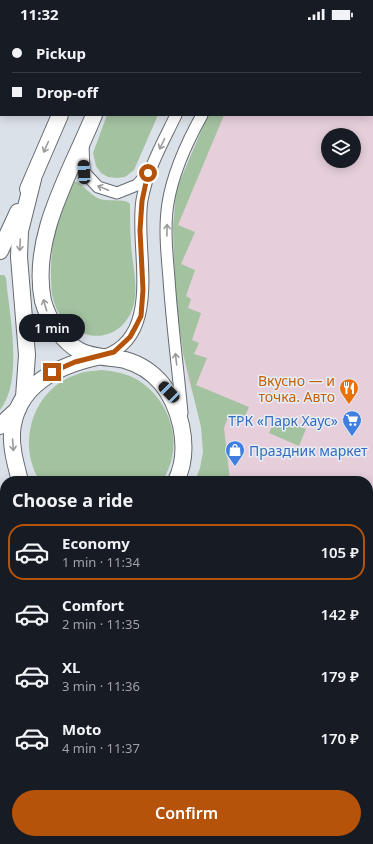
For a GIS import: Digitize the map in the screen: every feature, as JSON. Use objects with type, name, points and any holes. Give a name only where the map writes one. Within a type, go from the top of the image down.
[{"type":"main road","points":[[0,251],[60,116]]},
{"type":"main road","points":[[94,116],[46,232],[42,254],[43,301],[48,316],[63,338],[80,351],[126,361],[151,373],[169,392],[178,415],[184,440],[184,458],[179,476]]},
{"type":"main road","points":[[19,476],[14,457],[12,433],[21,403],[27,355],[19,257],[20,231],[32,179]]},
{"type":"main road","points":[[0,426],[52,372],[75,362],[101,356]]},
{"type":"street","points":[[101,356],[114,352],[130,337],[141,316],[143,290],[140,230],[142,201],[148,173],[176,116]]},
{"type":"street","points":[[184,440],[174,338],[166,231],[168,203],[173,179],[190,137],[201,116]]},
{"type":"street","points":[[83,144],[84,172],[98,187],[117,193],[137,185],[148,173]]},
{"type":"shaded area","points":[[208,116],[373,116],[373,476],[226,476],[188,382],[175,293],[173,228]]},
{"type":"green space","points":[[107,116],[158,116],[134,170],[125,177],[108,177],[101,173],[96,166],[93,153]]},
{"type":"green space","points":[[208,116],[224,116],[178,225],[195,232],[181,264],[195,270],[186,296],[191,299],[188,308],[201,313],[192,340],[199,343],[194,354],[207,358],[196,385],[249,407],[242,423],[228,417],[224,428],[229,476],[197,476],[203,452],[201,427],[183,353],[175,293],[173,228],[176,190]]},
{"type":"green space","points":[[74,181],[100,199],[125,201],[130,204],[135,300],[126,321],[116,330],[105,335],[93,336],[69,326],[60,315],[52,295],[51,260],[54,237],[71,184]]},
{"type":"green space","points":[[0,275],[4,275],[6,278],[12,328],[13,365],[7,397],[0,410]]},
{"type":"green space","points":[[102,370],[124,374],[138,380],[157,397],[164,408],[173,432],[174,444],[170,466],[166,476],[38,476],[33,466],[29,450],[33,418],[40,404],[50,391],[62,381],[87,372]]},
{"type":"green space","points":[[276,417],[306,429],[299,446],[269,433]]},
{"type":"place","name":"Вкусно — и точка. Авто","points":[[349,405]]},
{"type":"place","name":"ТРК «Парк Хаус»","points":[[352,437]]},
{"type":"place","name":"Праздник маркет","points":[[235,467]]},
{"type":"route","points":[[52,372],[75,362],[114,352],[130,337],[141,316],[143,290],[140,230],[142,201],[148,173]]}]
